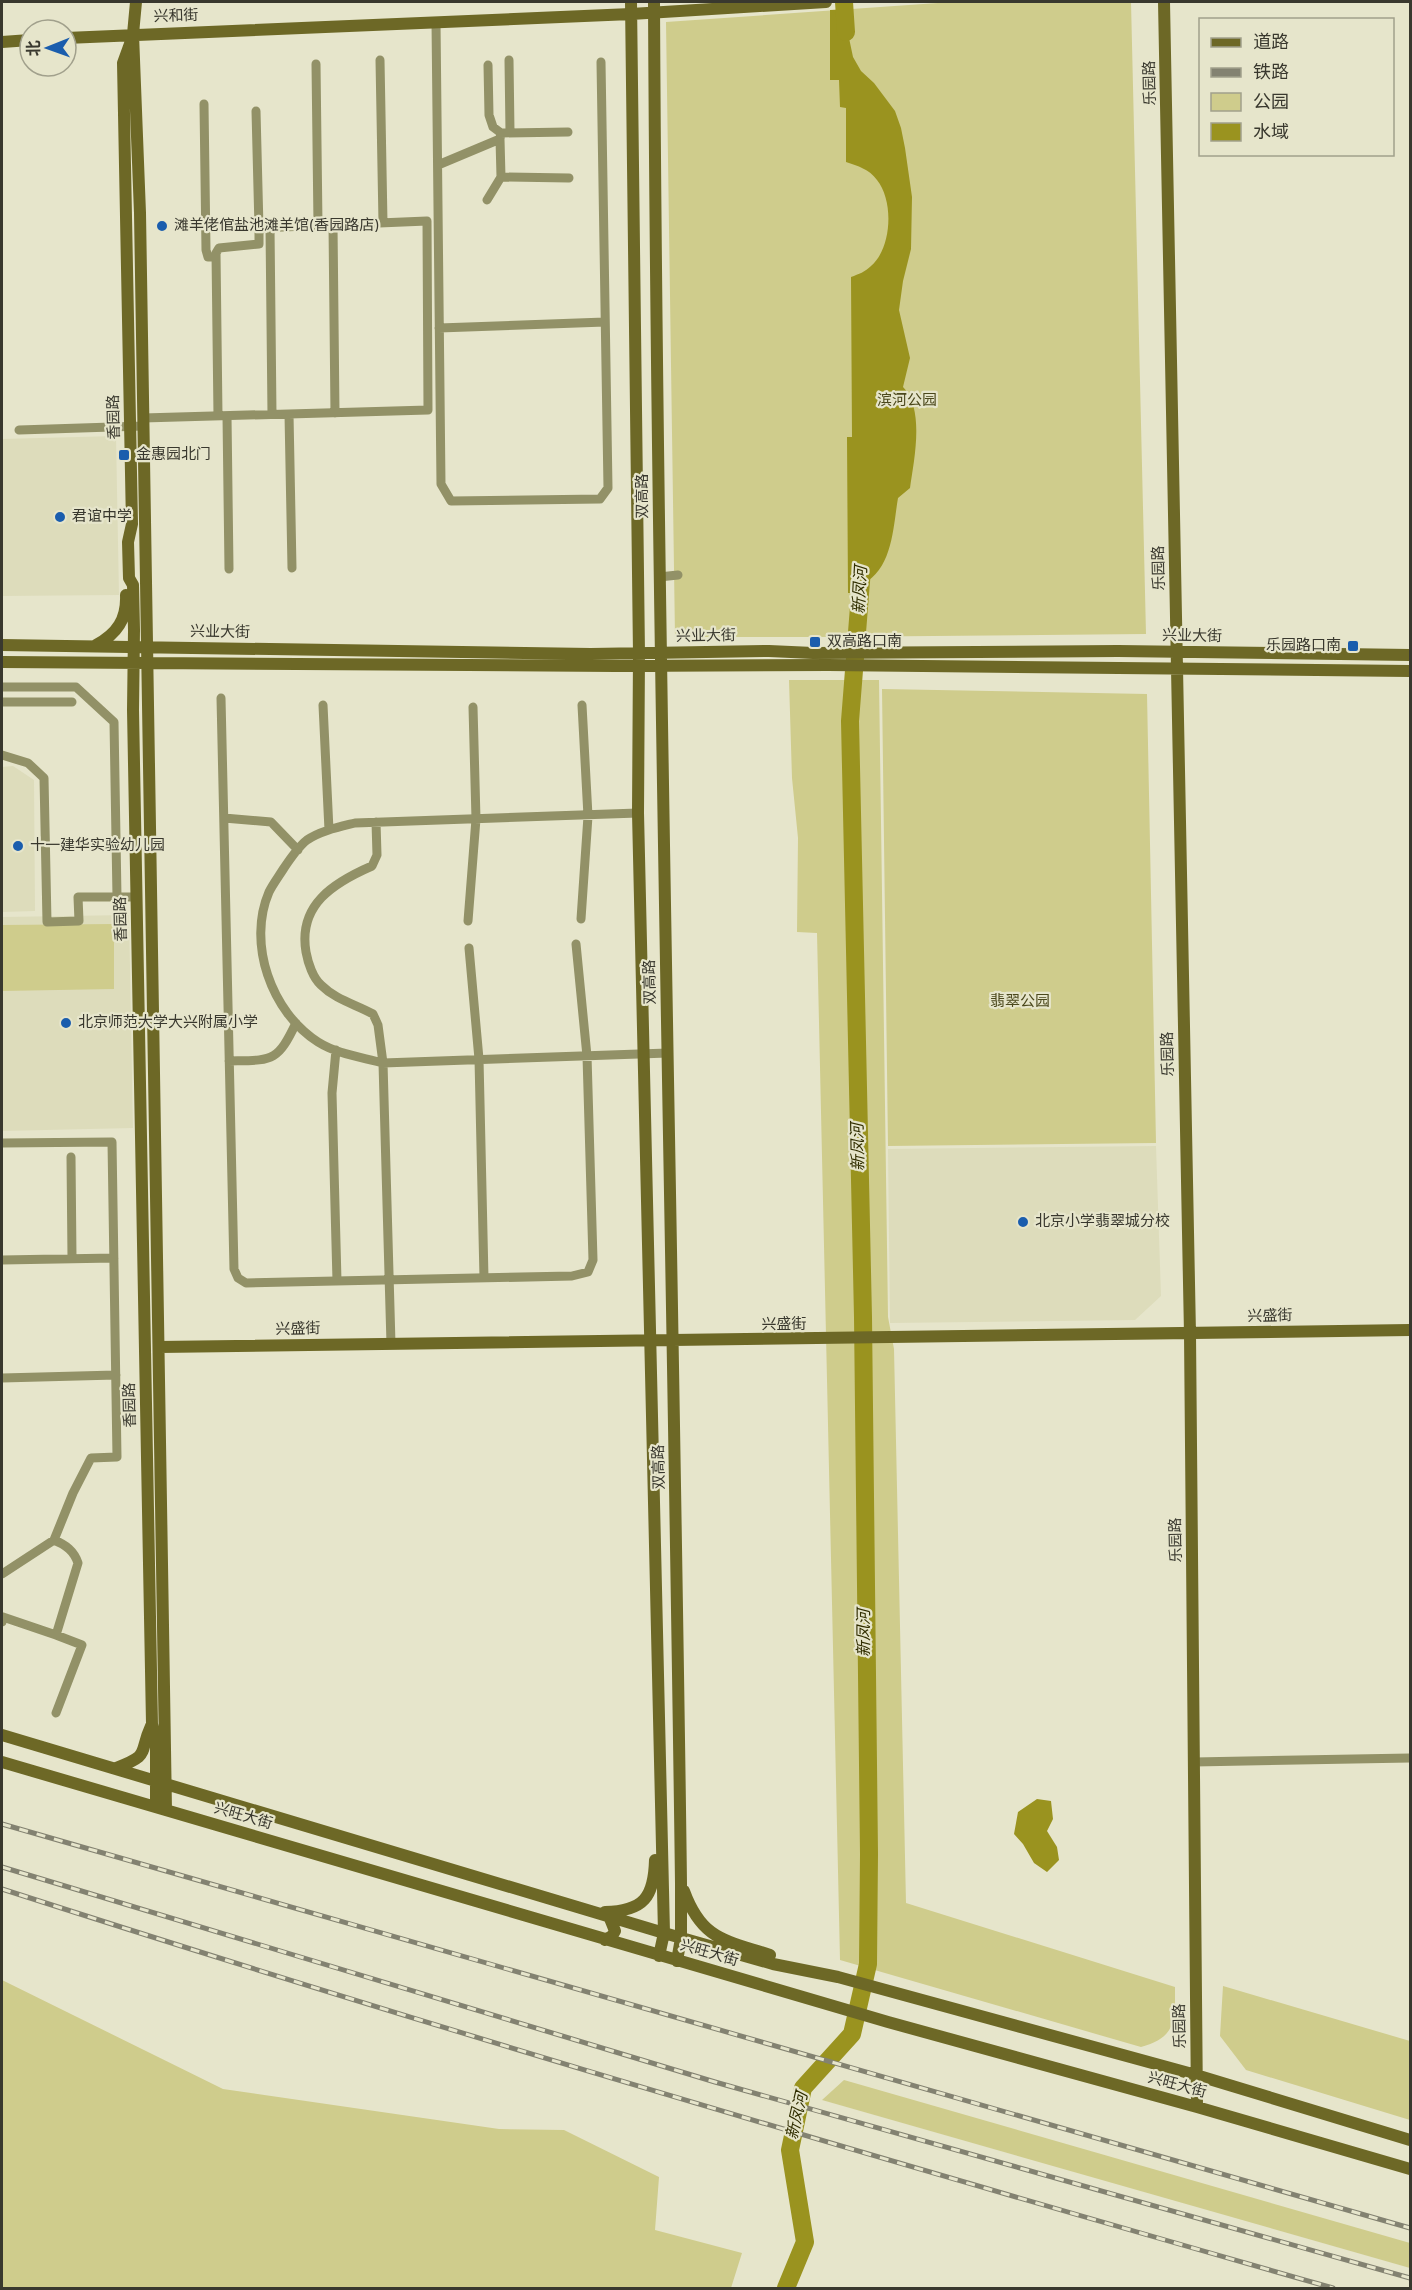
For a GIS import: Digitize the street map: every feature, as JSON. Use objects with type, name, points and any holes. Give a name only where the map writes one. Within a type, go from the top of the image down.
[{"type":"street","name":"香园路","points":[[136,2],[133,34],[140,213],[159,1347],[161,1809]]},
{"type":"street","name":"兴和街","points":[[78,37],[436,22],[631,8],[826,2]]},
{"type":"street","name":"乐园路","points":[[1164,2],[1190,1334],[1197,2107]]},
{"type":"street","name":"双高路","points":[[654,7],[659,660],[674,1340],[681,1883],[681,1938],[677,1961]]},
{"type":"street","name":"双高路","points":[[631,8],[639,660],[638,813],[664,1933],[659,1956]]},
{"type":"street","points":[[436,22],[441,484],[451,501],[600,499],[608,488],[601,62]]},
{"type":"street","name":"香园路","points":[[133,34],[123,63],[132,524],[129,542],[129,578],[133,585],[136,897],[152,1724],[161,1781]]},
{"type":"street","points":[[2,42],[18,41]]},
{"type":"street","points":[[380,60],[383,223]]},
{"type":"street","points":[[487,200],[501,177],[509,60]]},
{"type":"street","points":[[316,64],[318,225]]},
{"type":"street","points":[[488,65],[489,115],[493,127],[504,135]]},
{"type":"street","points":[[204,104],[206,250],[208,257],[216,257]]},
{"type":"street","points":[[229,568],[216,257],[219,248],[259,244],[256,111]]},
{"type":"street","points":[[438,165],[504,135],[568,132]]},
{"type":"street","points":[[501,177],[569,178]]},
{"type":"street","points":[[19,430],[130,426],[143,422],[223,416],[428,410],[427,221],[259,228]]},
{"type":"street","points":[[333,225],[335,413]]},
{"type":"street","points":[[270,227],[272,414]]},
{"type":"street","points":[[439,328],[605,322]]},
{"type":"street","points":[[289,414],[292,568]]},
{"type":"street","points":[[659,577],[678,575]]},
{"type":"street","points":[[95,646],[107,639],[121,625],[126,607],[126,585],[129,578]]},
{"type":"street","name":"兴业大街","points":[[2,645],[147,646],[639,660]]},
{"type":"street","name":"兴业大街","points":[[2,662],[659,660],[769,651],[827,659],[1177,652],[1410,655]]},
{"type":"street","name":"兴业大街","points":[[869,659],[1177,669],[1410,671]]},
{"type":"street","points":[[2,687],[76,687],[114,722],[117,897]]},
{"type":"street","points":[[221,698],[234,1269],[238,1278],[246,1283],[572,1276],[588,1272],[593,1260],[587,1056],[576,944]]},
{"type":"street","points":[[2,702],[72,702]]},
{"type":"street","points":[[323,705],[329,830]]},
{"type":"street","points":[[581,919],[588,816],[582,705]]},
{"type":"street","points":[[468,921],[476,819],[473,707]]},
{"type":"street","points":[[2,755],[28,763],[44,778],[47,922],[79,921],[78,897],[136,897]]},
{"type":"street","points":[[638,813],[355,823],[329,830],[308,840],[291,856],[269,892],[263,915],[261,941],[267,972],[276,997],[296,1023],[318,1042],[336,1050],[383,1063],[668,1053]]},
{"type":"street","points":[[224,818],[271,822],[298,850]]},
{"type":"street","points":[[376,822],[377,855],[372,866],[347,877],[327,890],[312,909],[303,936],[308,961],[320,984],[344,1002],[373,1014],[378,1025],[383,1063],[391,1344]]},
{"type":"street","points":[[469,948],[479,1059],[484,1278]]},
{"type":"street","points":[[229,1061],[272,1058],[284,1048],[296,1023]]},
{"type":"street","points":[[336,1050],[332,1093],[337,1281]]},
{"type":"street","points":[[2,1143],[112,1142],[117,1457],[91,1458],[73,1493],[54,1540],[2,1574]]},
{"type":"street","points":[[71,1157],[72,1258]]},
{"type":"street","points":[[2,1260],[114,1258]]},
{"type":"street","name":"兴盛街","points":[[159,1347],[1410,1330]]},
{"type":"street","points":[[2,1378],[116,1375]]},
{"type":"street","points":[[54,1540],[75,1554],[78,1563],[56,1635]]},
{"type":"street","points":[[2,1622],[3,1617],[82,1645],[56,1713]]},
{"type":"street","points":[[116,1768],[142,1755],[152,1724]]},
{"type":"street","name":"兴旺大街","points":[[2,1735],[681,1938],[843,1979],[1196,2075],[1410,2140]]},
{"type":"street","points":[[1194,1762],[1410,1758]]},
{"type":"street","name":"兴旺大街","points":[[2,1762],[659,1956],[1410,2169]]},
{"type":"street","points":[[594,1912],[630,1909],[644,1901],[651,1892],[662,1809]]},
{"type":"street","points":[[681,1883],[691,1912],[708,1931],[723,1940],[773,1956],[804,1970]]},
{"type":"street","points":[[605,1940],[615,1931],[609,1916]]},
{"type":"street","points":[[707,1969],[703,1954],[707,1949],[714,1947]]},
{"type":"shaded area","name":"君谊中学","points":[[116,436],[119,595],[2,596],[2,439]]},
{"type":"shaded area","name":"十一建华实验幼儿园","points":[[13,766],[34,780],[35,911],[2,912],[2,767]]},
{"type":"shaded area","name":"北京师范大学大兴附属小学","points":[[129,915],[133,1128],[2,1131],[2,917]]},
{"type":"shaded area","name":"北京小学翡翠城分校","points":[[1156,1146],[1161,1296],[1135,1320],[890,1323],[888,1149]]},
{"type":"green space","name":"滨河公园","points":[[952,2],[1131,2],[1146,634],[675,637],[666,22]]},
{"type":"green space","points":[[789,680],[879,680],[888,1317],[894,1349],[906,1903],[1175,1987],[1172,2026],[1162,2038],[1141,2047],[840,1960],[817,933],[797,932],[798,838],[792,778]]},
{"type":"green space","name":"翡翠公园","points":[[882,689],[1147,694],[1156,1143],[888,1146]]},
{"type":"green space","points":[[114,924],[114,989],[2,991],[2,925]]},
{"type":"green space","points":[[2,1980],[223,2089],[499,2129],[564,2130],[659,2177],[655,2230],[742,2253],[731,2288],[2,2288]]},
{"type":"green space","points":[[1223,1986],[1410,2041],[1410,2120],[1246,2070],[1220,2036]]},
{"type":"green space","points":[[844,2080],[1410,2243],[1410,2268],[822,2100]]},
{"type":"water","points":[[849,9],[849,38],[853,57],[861,71],[874,83],[895,111],[901,128],[912,197],[911,249],[899,310],[910,358],[903,387],[910,397],[916,421],[914,464],[910,488],[898,498],[893,534],[886,557],[873,577],[863,584],[863,593],[848,593],[847,437],[852,437],[851,277],[866,270],[878,258],[887,236],[888,212],[882,189],[874,176],[863,168],[846,162],[846,108],[840,107],[839,80],[830,80],[830,10]]},
{"type":"water","points":[[1037,1799],[1051,1801],[1053,1819],[1047,1831],[1057,1847],[1059,1860],[1047,1872],[1034,1863],[1014,1834],[1018,1812]]},
{"type":"waterway","name":"新凤河","points":[[844,2],[846,32]]},
{"type":"waterway","name":"新凤河","points":[[786,2288],[805,2242],[790,2150],[803,2088],[852,2034],[868,1964],[869,1854],[863,1317],[850,721],[862,569]]},
{"type":"railway","points":[[2,1824],[1410,2228]]},
{"type":"railway","points":[[2,1867],[715,2082],[1410,2278]]},
{"type":"railway","points":[[2,1889],[666,2094],[1333,2288]]},
{"type":"place","name":"滩羊佬倌盐池滩羊馆(香园路店)","points":[[162,226]]},
{"type":"place","name":"金惠园北门","points":[[124,455]]},
{"type":"place","name":"君谊中学","points":[[60,517]]},
{"type":"place","name":"双高路口南","points":[[815,642]]},
{"type":"place","name":"乐园路口南","points":[[1353,646]]},
{"type":"place","name":"十一建华实验幼儿园","points":[[18,846]]},
{"type":"place","name":"北京师范大学大兴附属小学","points":[[66,1023]]},
{"type":"place","name":"北京小学翡翠城分校","points":[[1023,1222]]}]
